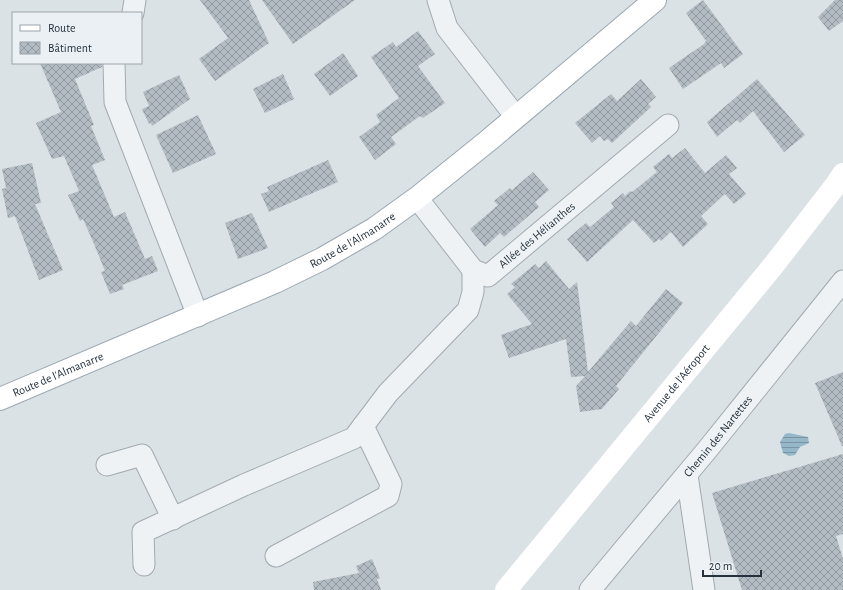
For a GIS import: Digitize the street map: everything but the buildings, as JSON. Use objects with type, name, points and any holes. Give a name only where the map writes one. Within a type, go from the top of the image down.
[{"type":"main road","name":"Route de l'Almanarre","points":[[0,399],[198,316],[322,259],[374,229],[417,198],[655,0]]},
{"type":"main road","name":"Avenue de l'Aéroport","points":[[506,590],[774,266],[843,174]]},
{"type":"street","points":[[133,12],[135,0]]},
{"type":"street","points":[[438,0],[446,28],[516,117]]},
{"type":"street","points":[[114,64],[115,102],[198,316]]},
{"type":"street","name":"Allée des Hélianthes","points":[[473,270],[488,276],[668,126]]},
{"type":"street","points":[[144,565],[143,532],[244,485],[354,438],[388,393],[468,310],[473,292],[473,270],[417,198]]},
{"type":"street","name":"Chemin des Nartettes","points":[[590,590],[687,475],[843,281]]},
{"type":"street","points":[[276,556],[388,496],[391,484],[363,426]]},
{"type":"street","points":[[107,465],[142,455],[173,519]]},
{"type":"street","points":[[687,475],[704,590]]},
{"type":"water","points":[[789,433],[808,437],[809,443],[800,447],[795,455],[789,456],[783,453],[780,442],[785,434]]}]
